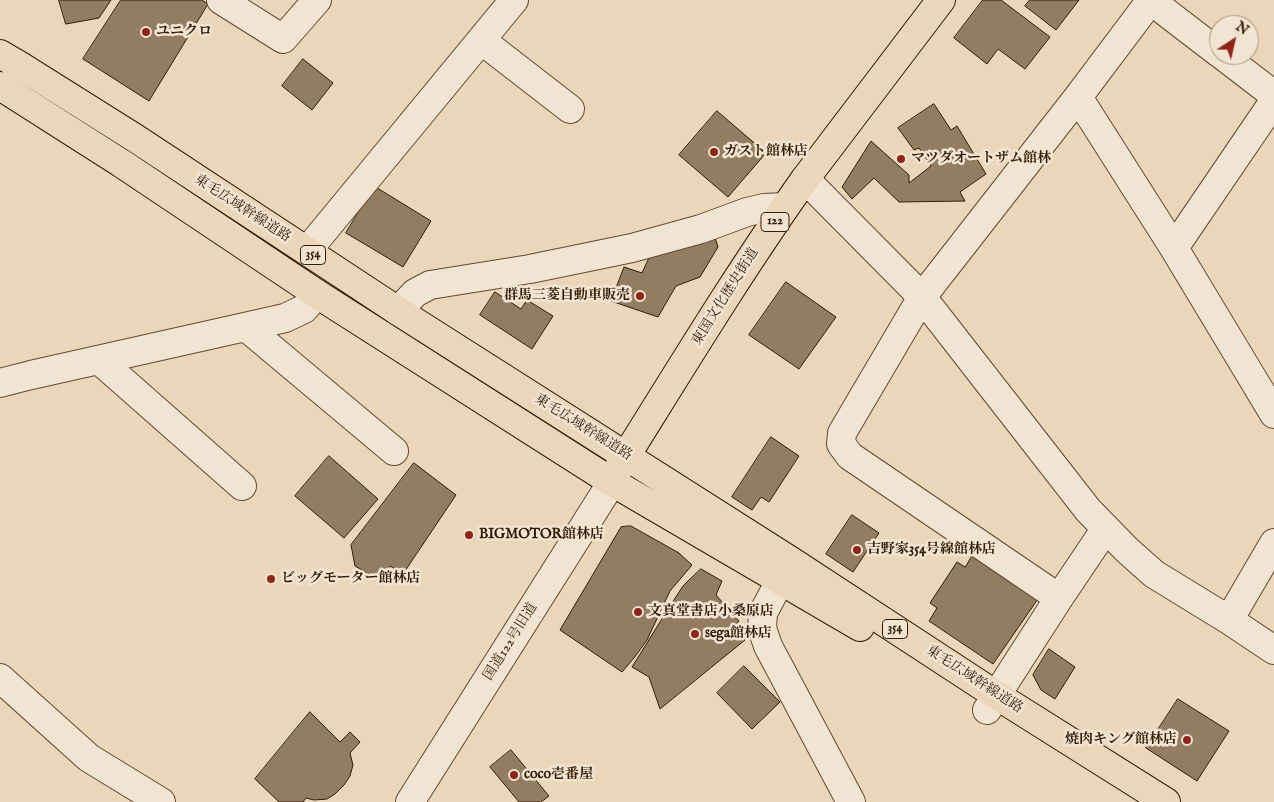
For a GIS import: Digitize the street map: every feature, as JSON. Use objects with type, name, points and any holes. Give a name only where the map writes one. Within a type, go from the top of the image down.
[{"type":"highway","name":"東国文化歴史街道","points":[[612,482],[626,456],[753,254],[785,207],[941,0]]},
{"type":"highway","name":"東毛広域幹線道路","points":[[0,54],[135,138],[398,311],[791,561],[1131,802]]},
{"type":"highway","name":"東毛広域幹線道路","points":[[0,86],[318,294],[612,482],[780,581],[1166,802]]},
{"type":"street","points":[[221,0],[283,39],[317,0]]},
{"type":"street","points":[[307,251],[514,0]]},
{"type":"street","points":[[1058,598],[850,456],[841,444],[842,432],[922,297],[1151,0],[1209,45]]},
{"type":"street","points":[[481,40],[570,109]]},
{"type":"street","points":[[1235,65],[1274,95]]},
{"type":"street","points":[[1078,97],[1174,248],[1274,414]]},
{"type":"street","points":[[1174,248],[1274,101]]},
{"type":"street","points":[[805,179],[922,297],[1088,510],[1107,531],[1154,574],[1274,650]]},
{"type":"street","points":[[398,311],[415,293],[430,285],[530,269],[632,248],[701,228],[747,212],[764,208],[785,207]]},
{"type":"street","points":[[0,383],[285,318],[304,309],[318,294]]},
{"type":"street","points":[[246,327],[394,451]]},
{"type":"street","points":[[99,360],[242,486]]},
{"type":"street","name":"国道122号旧道","points":[[410,802],[612,482]]},
{"type":"street","points":[[991,702],[1058,598],[1098,540],[1107,531]]},
{"type":"street","points":[[1229,620],[1274,543]]},
{"type":"street","points":[[780,581],[763,613],[762,628],[768,646],[846,800]]},
{"type":"street","points":[[0,678],[89,758],[161,802]]},
{"type":"building","points":[[59,0],[111,0],[99,18],[66,24]]},
{"type":"building","name":"ユニクロ","points":[[121,0],[202,0],[208,4],[149,101],[83,59]]},
{"type":"building","points":[[983,0],[1001,0],[1050,37],[1025,69],[998,49],[987,64],[954,38]]},
{"type":"building","points":[[1030,0],[1079,0],[1056,30],[1025,6]]},
{"type":"building","points":[[303,59],[333,83],[312,110],[282,86]]},
{"type":"building","points":[[934,104],[951,130],[957,126],[986,174],[960,192],[965,201],[899,202],[874,178],[852,199],[842,187],[871,141],[909,175],[909,183],[931,166],[919,148],[914,150],[898,128]]},
{"type":"building","points":[[717,111],[766,153],[728,197],[679,155]]},
{"type":"building","points":[[374,186],[431,221],[403,267],[346,233]]},
{"type":"building","points":[[714,234],[718,247],[700,277],[676,286],[658,317],[611,301],[624,267],[642,273],[652,251]]},
{"type":"building","points":[[786,282],[836,317],[799,369],[749,335]]},
{"type":"building","points":[[495,292],[521,309],[527,300],[553,316],[532,349],[480,315]]},
{"type":"building","points":[[771,437],[799,456],[769,502],[761,497],[752,510],[732,497]]},
{"type":"building","points":[[329,456],[378,499],[344,538],[295,496]]},
{"type":"building","points":[[414,463],[456,495],[403,574],[390,566],[380,581],[355,566],[351,545]]},
{"type":"building","points":[[852,515],[879,533],[853,572],[826,554]]},
{"type":"building","points":[[631,526],[679,553],[692,565],[670,591],[647,640],[622,672],[560,630],[621,527]]},
{"type":"building","points":[[975,551],[1040,596],[993,664],[929,621],[937,608],[930,603],[957,562],[965,567]]},
{"type":"building","name":"sega館林店","points":[[701,569],[722,581],[716,595],[739,621],[732,629],[745,640],[660,709],[649,677],[632,667],[683,586]]},
{"type":"building","points":[[1049,649],[1075,667],[1055,699],[1041,690],[1033,675]]},
{"type":"building","points":[[744,666],[780,702],[752,729],[717,693]]},
{"type":"building","name":"焼肉キング館林店","points":[[1178,699],[1229,731],[1197,781],[1146,748]]},
{"type":"building","points":[[310,712],[340,742],[350,732],[360,742],[350,753],[353,765],[350,776],[335,794],[327,799],[314,800],[306,798],[303,802],[279,802],[255,779]]},
{"type":"building","points":[[511,750],[549,796],[541,802],[519,802],[490,767]]},
{"type":"place","name":"ユニクロ","points":[[146,32]]},
{"type":"place","name":"ガスト館林店","points":[[714,152]]},
{"type":"place","name":"マツダオートザム館林","points":[[901,159]]},
{"type":"place","name":"群馬三菱自動車販売","points":[[640,296]]},
{"type":"place","name":"BIGMOTOR館林店","points":[[469,535]]},
{"type":"place","name":"吉野家354号線館林店","points":[[857,550]]},
{"type":"place","name":"ビッグモーター館林店","points":[[271,579]]},
{"type":"place","name":"文真堂書店小桑原店","points":[[638,612]]},
{"type":"place","name":"sega館林店","points":[[695,634]]},
{"type":"place","name":"焼肉キング館林店","points":[[1187,740]]},
{"type":"place","name":"coco壱番屋","points":[[514,775]]}]
